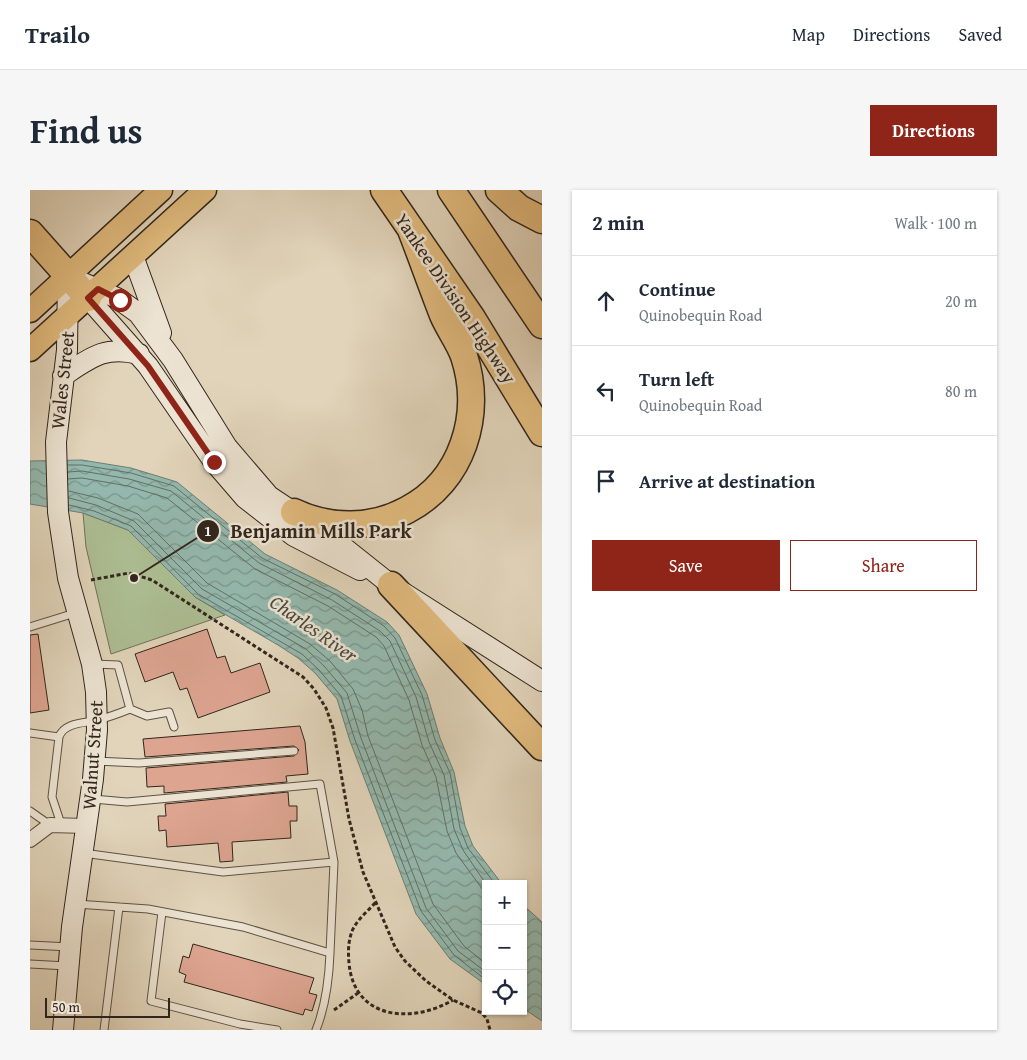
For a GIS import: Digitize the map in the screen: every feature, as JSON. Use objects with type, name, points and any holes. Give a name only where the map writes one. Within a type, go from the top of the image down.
[{"type":"highway","name":"Yankee Division Highway","points":[[384,190],[477,325],[542,433]]},
{"type":"highway","points":[[451,190],[542,326]]},
{"type":"highway","points":[[499,190],[519,208],[542,220]]},
{"type":"highway","points":[[294,512],[312,519],[334,524],[362,524],[391,518],[410,509],[435,490],[454,466],[463,449],[472,408],[469,377],[463,354],[444,317],[412,230]]},
{"type":"highway","points":[[30,233],[75,294]]},
{"type":"highway","points":[[30,256],[75,294]]},
{"type":"highway","points":[[391,585],[542,747]]},
{"type":"main road","points":[[30,350],[161,190]]},
{"type":"main road","points":[[30,311],[75,294],[133,256],[205,190]]},
{"type":"main road","points":[[133,256],[173,360]]},
{"type":"main road","points":[[75,294],[139,354],[214,462],[251,504],[308,545],[391,585]]},
{"type":"main road","points":[[75,294],[134,310],[173,360],[202,410],[243,467],[270,496],[391,585],[542,680]]},
{"type":"main road","name":"Wales Street","points":[[56,484],[56,442],[75,294]]},
{"type":"main road","points":[[63,376],[103,353],[120,351],[139,354]]},
{"type":"main road","name":"Walnut Street","points":[[56,484],[66,565],[92,664],[97,720],[95,761],[69,956],[63,1030]]},
{"type":"street","points":[[30,840],[55,825],[86,826]]},
{"type":"lane","points":[[30,627],[78,612]]},
{"type":"lane","points":[[92,664],[118,665],[130,709]]},
{"type":"lane","points":[[55,825],[52,797],[59,737],[66,728],[130,709],[147,716],[170,712],[174,727]]},
{"type":"lane","points":[[30,733],[59,737]]},
{"type":"lane","points":[[95,761],[139,763],[294,751]]},
{"type":"lane","points":[[90,799],[128,802],[320,784],[334,862],[329,979],[324,1011],[316,1030]]},
{"type":"lane","points":[[30,810],[55,825]]},
{"type":"lane","points":[[82,854],[223,872],[334,862]]},
{"type":"lane","points":[[76,904],[162,912],[244,927],[330,953]]},
{"type":"lane","points":[[104,1030],[119,907]]},
{"type":"lane","points":[[162,912],[151,1001],[263,1029],[278,1030]]},
{"type":"lane","points":[[30,945],[69,956]]},
{"type":"lane","points":[[30,964],[69,956]]},
{"type":"path","points":[[91,580],[129,573],[152,580],[309,682],[330,718],[354,841],[363,872],[375,903],[399,953],[414,970],[453,1000],[482,1013],[487,1019],[490,1030]]},
{"type":"path","points":[[375,903],[353,928],[349,944],[349,968],[358,993],[380,1009],[401,1014],[429,1012],[453,1000]]},
{"type":"path","points":[[324,1011],[335,1010],[358,993]]},
{"type":"green space","points":[[83,513],[128,530],[195,597],[225,615],[111,654],[86,547]]},
{"type":"water","name":"Charles River","points":[[82,460],[131,468],[177,482],[265,554],[337,590],[387,622],[399,635],[427,694],[440,738],[454,772],[465,826],[473,846],[499,880],[482,880],[482,982],[450,959],[416,914],[350,741],[337,699],[315,673],[298,658],[278,645],[195,597],[128,530],[83,513],[30,504],[30,461]]},
{"type":"water","points":[[527,909],[542,922],[542,1021],[527,1011]]},
{"type":"building","points":[[207,629],[217,658],[225,656],[231,673],[260,663],[270,692],[198,718],[187,688],[180,690],[173,672],[145,682],[135,654]]},
{"type":"building","points":[[38,634],[49,710],[30,713],[30,635]]},
{"type":"building","points":[[300,726],[305,742],[308,774],[286,776],[287,782],[164,793],[164,786],[147,787],[146,768],[294,756],[299,750],[294,746],[145,757],[143,739]]},
{"type":"building","points":[[288,792],[289,806],[297,806],[297,821],[290,821],[291,838],[232,842],[233,861],[220,862],[218,843],[167,847],[166,830],[159,831],[158,816],[166,816],[165,804]]},
{"type":"building","points":[[193,944],[314,978],[309,993],[317,995],[312,1011],[305,1009],[303,1015],[184,982],[186,975],[179,972],[183,956],[189,958]]},
{"type":"place","name":"Benjamin Mills Park","points":[[134,578]]},
{"type":"route","points":[[120,300],[98,289],[88,298],[148,366],[214,462]]}]
